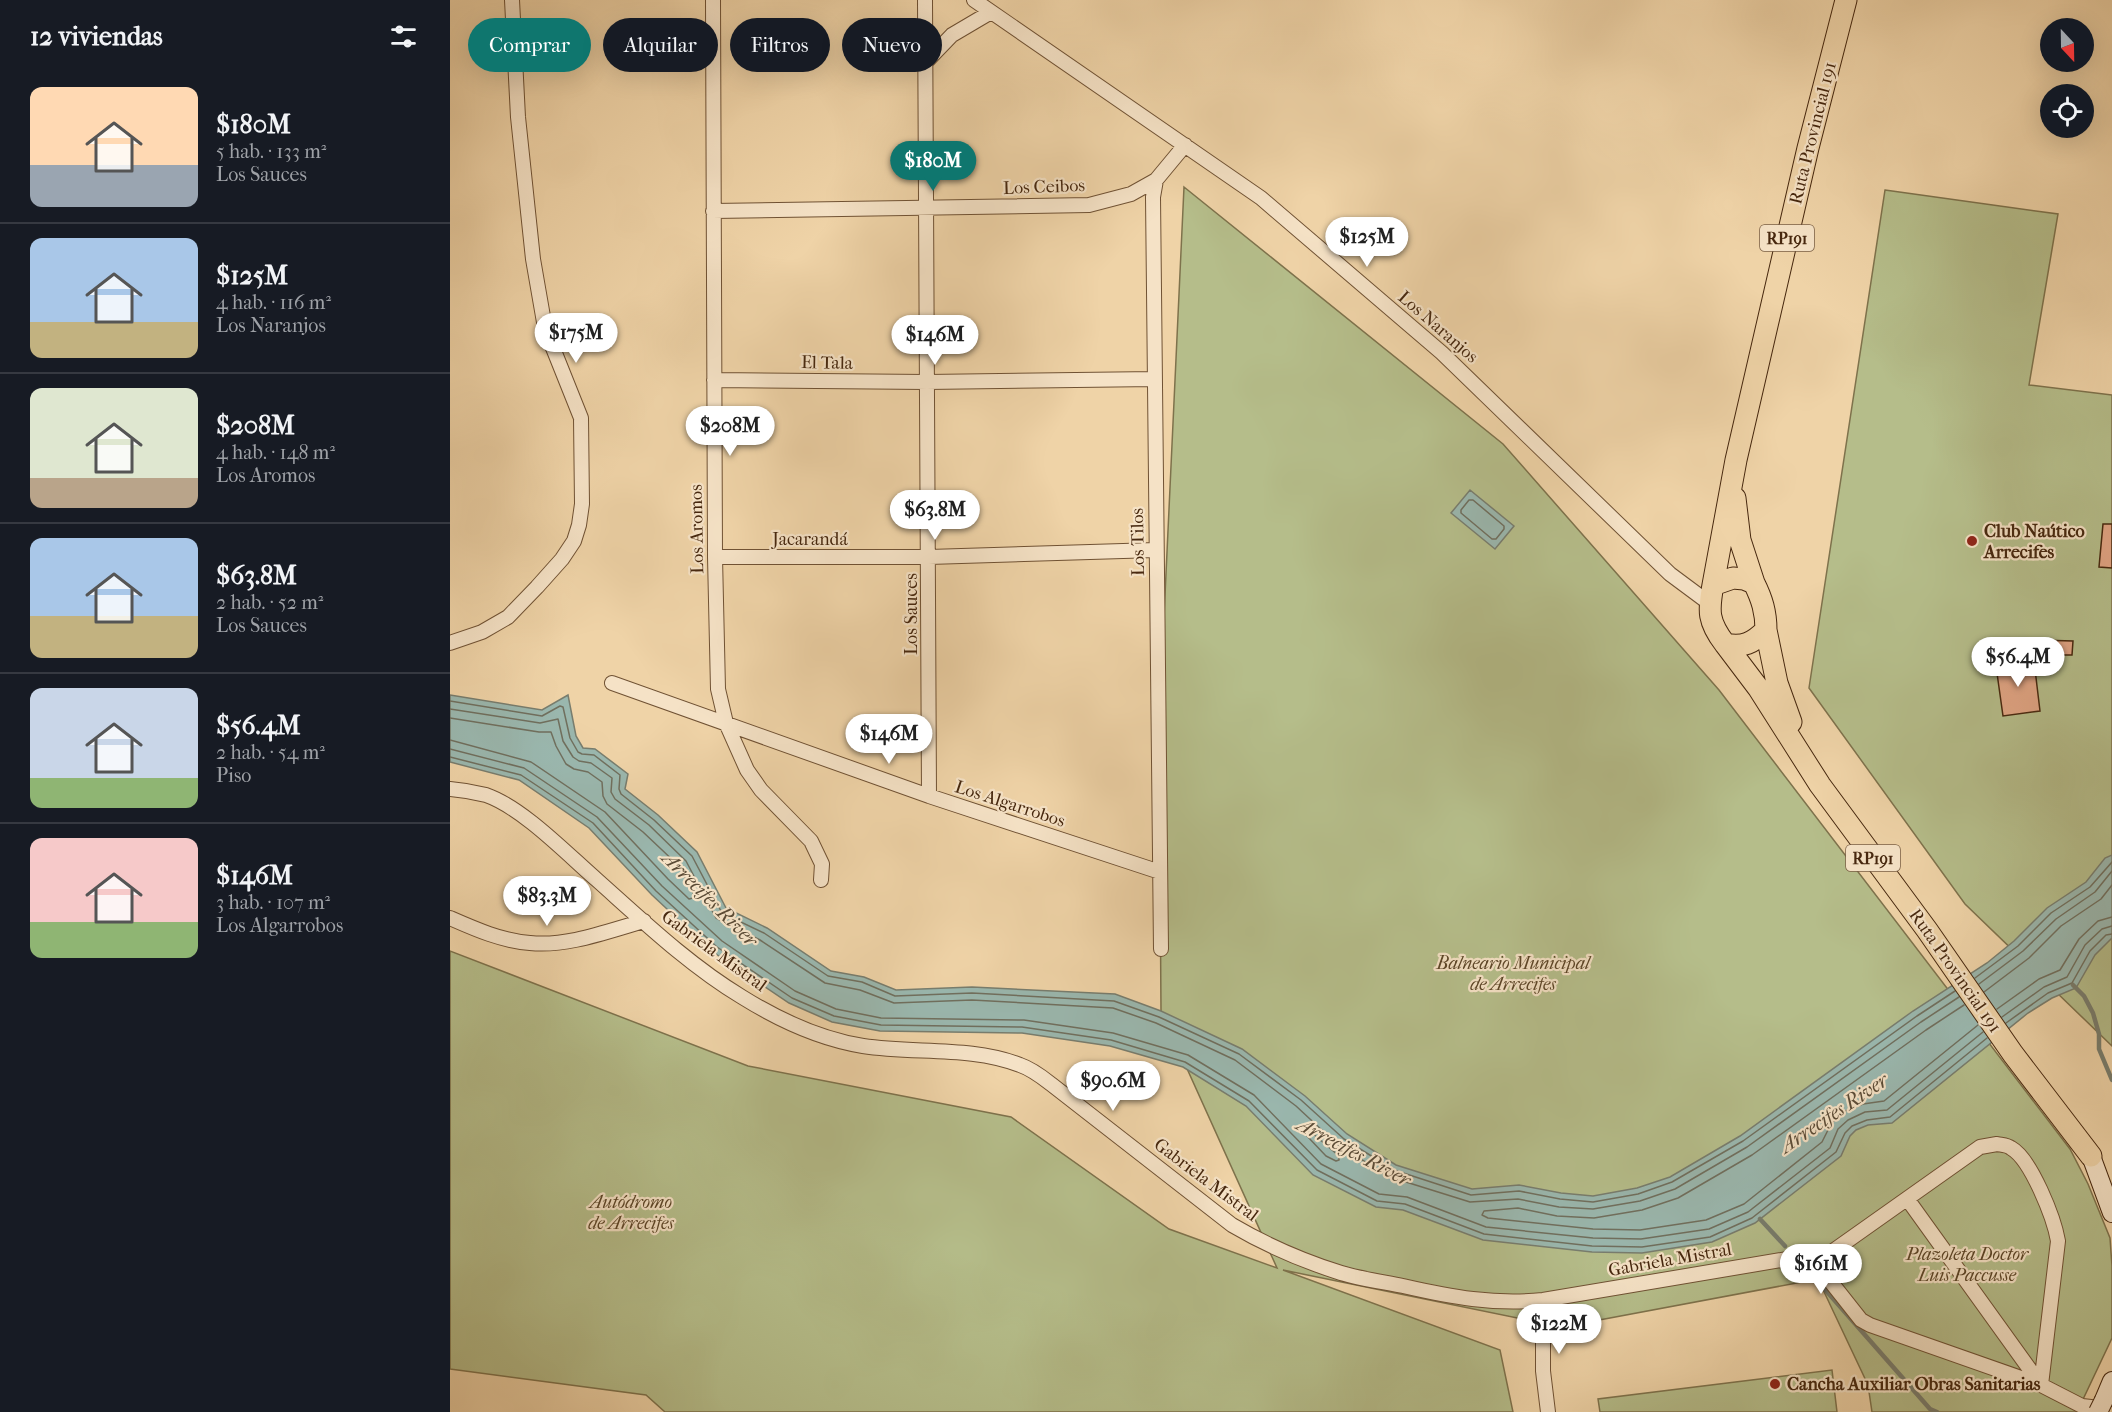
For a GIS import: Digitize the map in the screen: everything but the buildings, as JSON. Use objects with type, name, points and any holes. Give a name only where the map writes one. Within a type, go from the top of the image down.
[{"type":"main road","name":"Ruta Provincial 191","points":[[1711,594],[1733,477],[1808,148],[1846,0]]},
{"type":"main road","name":"Ruta Provincial 191","points":[[1733,477],[1740,540],[1754,583]]},
{"type":"main road","points":[[1711,594],[1733,578],[1754,583]]},
{"type":"main road","name":"RP191","points":[[1754,583],[1764,603],[1766,630]]},
{"type":"main road","name":"RP191","points":[[1711,594],[1709,617],[1725,644]]},
{"type":"main road","name":"Ruta Provincial 191","points":[[1766,630],[1779,692],[1820,785]]},
{"type":"main road","points":[[1725,644],[1747,645],[1766,630]]},
{"type":"main road","name":"Ruta Provincial 191","points":[[1725,644],[1762,693],[1820,785],[2013,1054],[2091,1156]]},
{"type":"main road","points":[[2091,1156],[2112,1181]]},
{"type":"main road","name":"RP191","points":[[2091,1156],[2112,1213]]},
{"type":"main road","points":[[2094,1408],[2112,1381]]},
{"type":"street","points":[[450,643],[482,632],[508,617],[537,587],[562,559],[574,541],[582,504],[581,418],[545,328],[533,259],[518,117],[512,0]]},
{"type":"street","name":"Los Aromos","points":[[713,0],[715,557],[718,689],[726,723],[747,770],[761,790],[811,841],[822,864],[821,880]]},
{"type":"street","name":"Los Sauces","points":[[925,0],[925,18]]},
{"type":"street","name":"Los Naranjos","points":[[975,0],[1261,198],[1442,353],[1670,574],[1711,594]]},
{"type":"street","points":[[942,45],[952,35],[991,12]]},
{"type":"street","name":"Los Sauces","points":[[925,72],[929,796]]},
{"type":"street","points":[[1156,180],[1185,145]]},
{"type":"street","name":"Los Ceibos","points":[[713,211],[1089,205],[1131,194],[1156,180]]},
{"type":"street","name":"Los Tilos","points":[[1156,180],[1153,196],[1161,949]]},
{"type":"street","name":"El Tala","points":[[714,380],[927,382],[1155,379]]},
{"type":"street","name":"Jacarandá","points":[[715,557],[929,557],[1156,550]]},
{"type":"street","name":"Los Algarrobos","points":[[612,683],[929,796],[1160,872]]},
{"type":"street","name":"Gabriela Mistral","points":[[450,789],[487,796],[515,811],[675,949],[740,996],[776,1016],[817,1035],[862,1046],[972,1054],[1021,1065],[1051,1084],[1233,1225],[1255,1239],[1342,1274],[1456,1298],[1515,1303],[1798,1257],[1822,1263]]},
{"type":"street","points":[[450,918],[483,933],[530,944],[576,940],[644,921]]},
{"type":"street","points":[[2041,1385],[2058,1241],[2050,1211],[2023,1158],[2010,1147],[1997,1144],[1980,1147],[1826,1256],[1822,1263],[1823,1272],[1861,1320],[2041,1385],[2094,1408]]},
{"type":"street","points":[[1908,1200],[2041,1385]]},
{"type":"street","points":[[1544,1300],[1543,1371],[1548,1412]]},
{"type":"green space","name":"Balneario Municipal de Arrecifes","points":[[1184,187],[1503,444],[1719,690],[2070,1149],[2088,1184],[2110,1238],[2112,1266],[2112,1338],[2077,1412],[1872,1412],[1868,1385],[1818,1279],[1562,1327],[1283,1270],[1500,1350],[1513,1412],[665,1412],[646,1395],[450,1369],[450,951],[748,1066],[1011,1117],[1169,1229],[1277,1268],[1161,1011],[1159,724]]},
{"type":"green space","name":"Club Naútico Arrecifes","points":[[1885,190],[2058,214],[2029,385],[2112,395],[2112,1046],[1965,904],[1809,688]]},
{"type":"green space","name":"Cancha Auxiliar Obras Sanitarias","points":[[1832,1370],[1837,1412],[1600,1412],[1598,1399]]},
{"type":"water","points":[[1470,490],[1514,526],[1495,549],[1451,513]]},
{"type":"water","name":"Arrecifes River","points":[[450,695],[542,710],[568,695],[576,736],[583,748],[595,749],[628,774],[625,789],[658,815],[697,852],[726,908],[767,928],[831,971],[864,977],[896,990],[972,987],[1115,994],[1161,1011],[1242,1049],[1305,1096],[1347,1134],[1396,1165],[1472,1189],[1519,1185],[1593,1196],[1637,1188],[1670,1177],[1740,1136],[1913,1011],[1987,963],[2014,941],[2047,908],[2086,882],[2105,858],[2112,855],[2112,938],[2095,955],[2076,988],[2052,998],[2028,1013],[1892,1123],[1868,1125],[1856,1130],[1850,1136],[1841,1156],[1755,1223],[1712,1242],[1642,1253],[1592,1252],[1483,1240],[1403,1210],[1376,1207],[1313,1175],[1246,1106],[1183,1067],[1110,1046],[1022,1033],[880,1031],[832,1022],[789,1003],[713,952],[652,895],[589,828],[519,780],[450,762]]},
{"type":"waterway","points":[[2073,985],[2084,996],[2093,1013],[2099,1034],[2099,1049],[2112,1080]]},
{"type":"waterway","points":[[1760,1219],[1785,1246]]},
{"type":"waterway","points":[[1807,1269],[1930,1409],[1937,1412]]},
{"type":"place","name":"Club Naútico Arrecifes","points":[[1972,541]]},
{"type":"place","name":"Cancha Auxiliar Obras Sanitarias","points":[[1775,1384]]},
{"type":"park label","name":"Autódromo de Arrecifes","points":[[631,1212]]},
{"type":"park label","name":"Plazoleta Doctor Luis Paccusse","points":[[1967,1264]]}]
